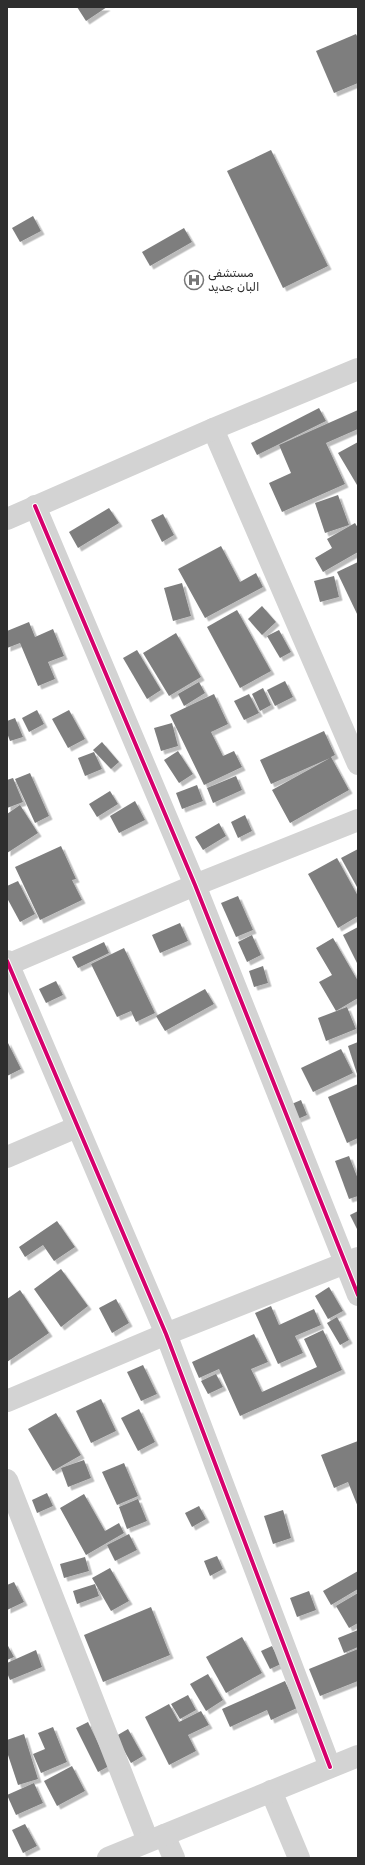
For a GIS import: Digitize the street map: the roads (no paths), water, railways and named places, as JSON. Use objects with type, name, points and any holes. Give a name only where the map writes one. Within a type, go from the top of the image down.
[{"type":"street","points":[[7,519],[213,429],[358,369]]},
{"type":"street","points":[[213,429],[358,764]]},
{"type":"street","points":[[35,506],[352,1260],[358,1295]]},
{"type":"street","points":[[330,1767],[166,1334],[7,964],[195,885],[358,820]]},
{"type":"street","points":[[7,1157],[77,1127]]},
{"type":"street","points":[[7,1401],[166,1334],[352,1260]]},
{"type":"street","points":[[7,1480],[156,1838],[174,1858]]},
{"type":"street","points":[[108,1858],[358,1756]]},
{"type":"street","points":[[271,1791],[299,1858]]},
{"type":"place","name":"مستشفى البان جديد","points":[[194,280]]}]
